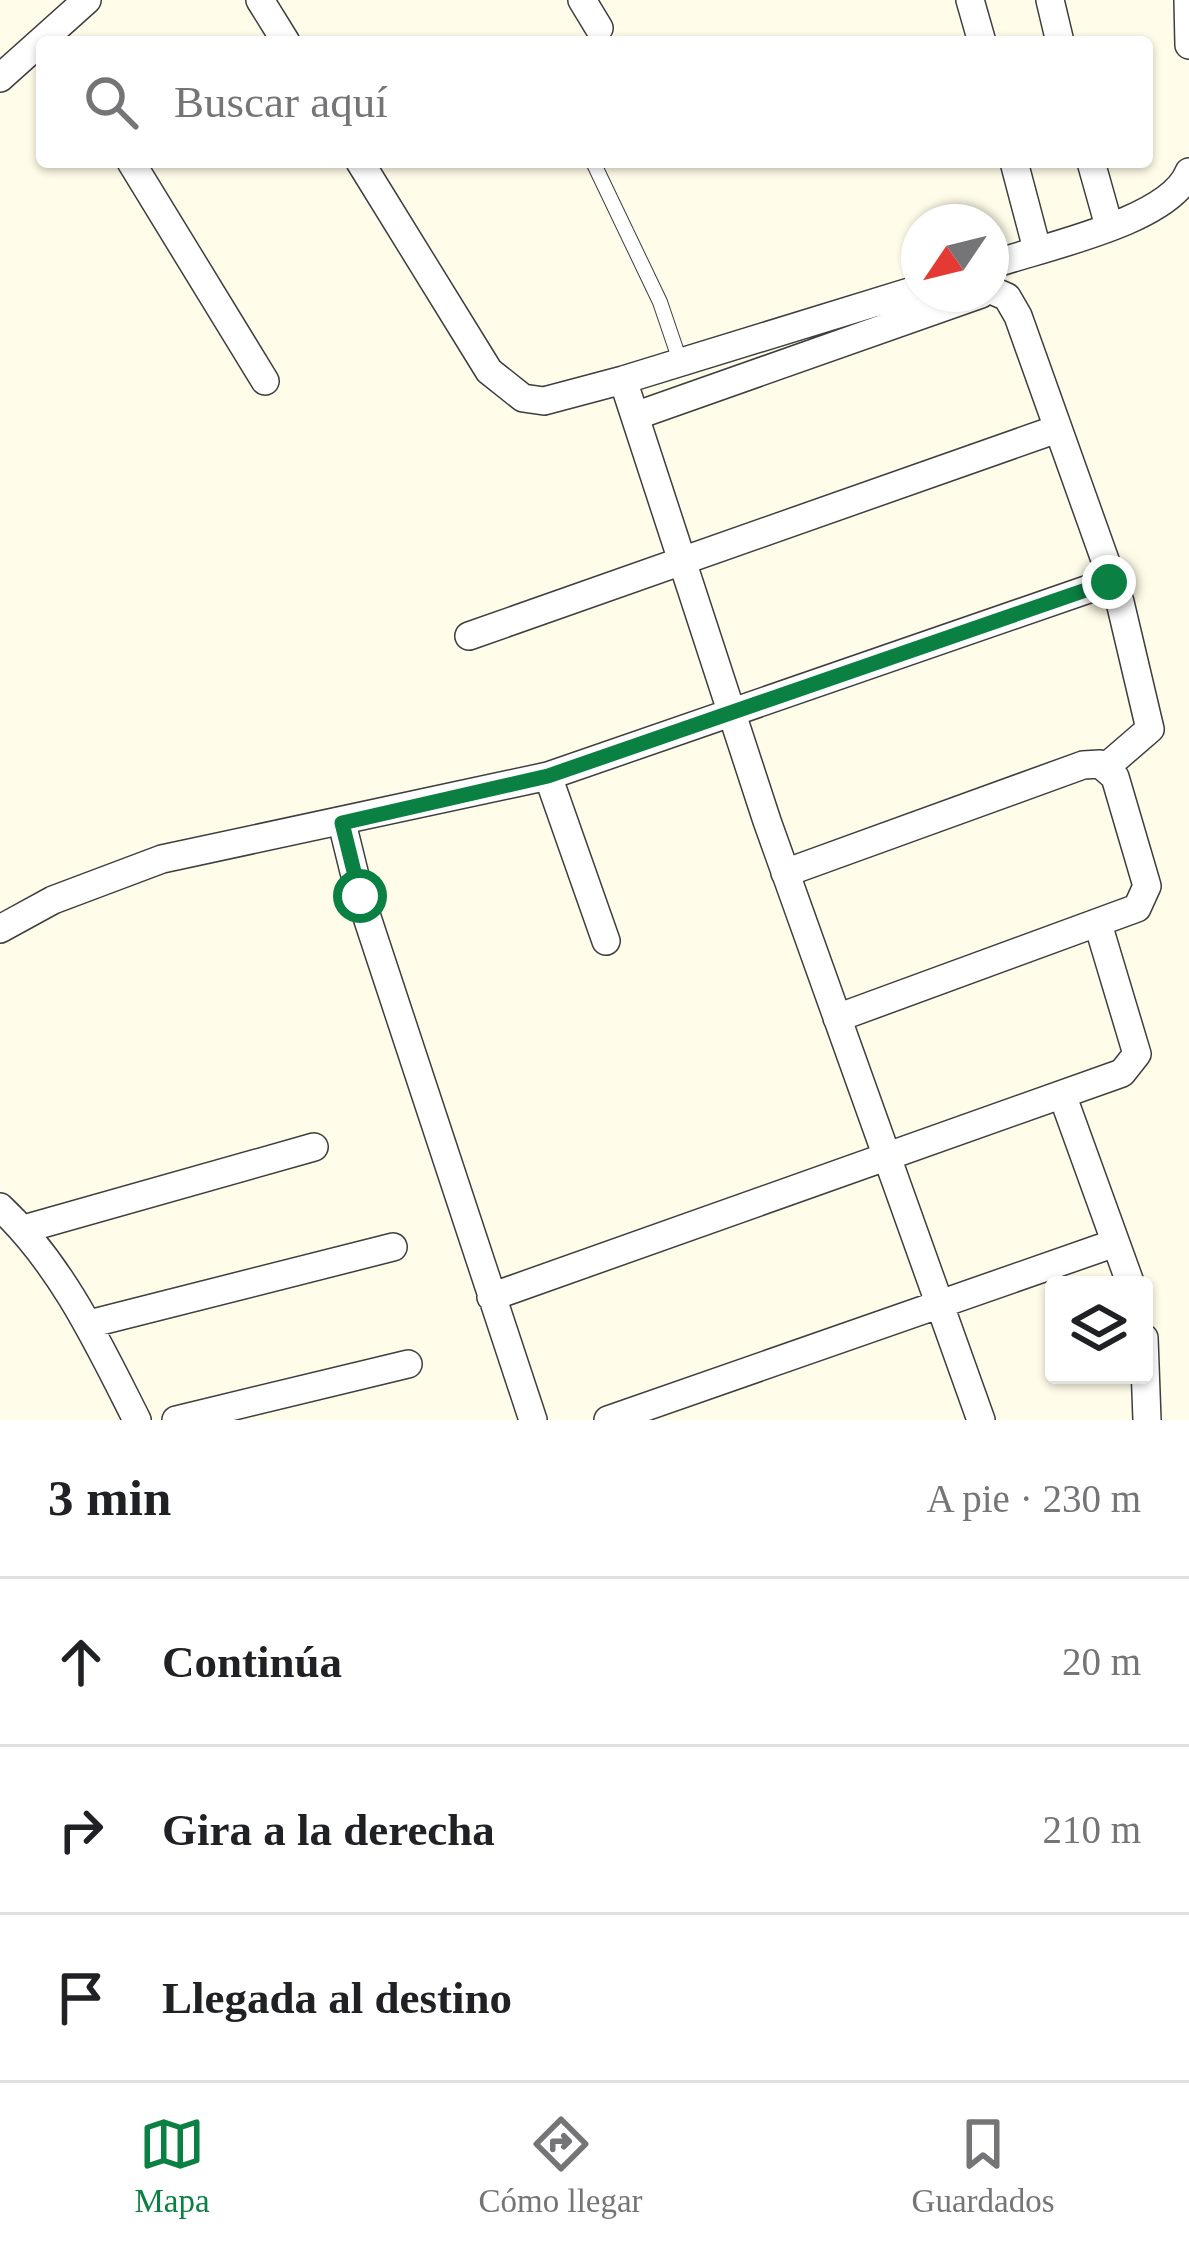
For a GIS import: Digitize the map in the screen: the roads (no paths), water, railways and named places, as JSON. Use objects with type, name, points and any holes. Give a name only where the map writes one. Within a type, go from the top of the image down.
[{"type":"street","points":[[55,36],[87,0]]},
{"type":"street","points":[[260,0],[282,36]]},
{"type":"street","points":[[582,0],[599,28]]},
{"type":"street","points":[[970,0],[980,36]]},
{"type":"street","points":[[1050,0],[1059,36]]},
{"type":"street","points":[[1188,0],[1189,45]]},
{"type":"street","points":[[0,78],[36,51]]},
{"type":"street","points":[[135,168],[265,381]]},
{"type":"street","points":[[364,168],[499,382],[537,401],[681,364],[901,295]]},
{"type":"street","points":[[1016,168],[1037,249]]},
{"type":"street","points":[[1093,168],[1109,226]]},
{"type":"street","points":[[1009,259],[1141,217],[1168,200],[1189,172]]},
{"type":"street","points":[[785,873],[1083,765],[1106,767],[1150,729],[1120,602],[1009,300]]},
{"type":"street","points":[[635,416],[930,312]]},
{"type":"street","points":[[623,380],[785,873],[982,1420]]},
{"type":"street","points":[[470,636],[1057,429]]},
{"type":"street","points":[[0,929],[53,900],[162,859],[548,776],[1109,582]]},
{"type":"street","points":[[837,1018],[1138,908],[1147,886],[1114,777],[1106,767]]},
{"type":"street","points":[[548,776],[605,941]]},
{"type":"street","points":[[342,823],[360,896],[533,1420]]},
{"type":"street","points":[[491,1297],[1122,1073],[1137,1054],[1098,924]]},
{"type":"street","points":[[1063,1097],[1128,1276]]},
{"type":"street","points":[[24,1229],[314,1148]]},
{"type":"street","points":[[0,1208],[24,1229],[88,1324],[137,1420]]},
{"type":"street","points":[[608,1420],[1115,1243]]},
{"type":"street","points":[[88,1324],[393,1247]]},
{"type":"street","points":[[176,1420],[408,1364]]},
{"type":"street","points":[[1146,1384],[1147,1420]]},
{"type":"lane","points":[[596,168],[660,302],[681,364]]}]
